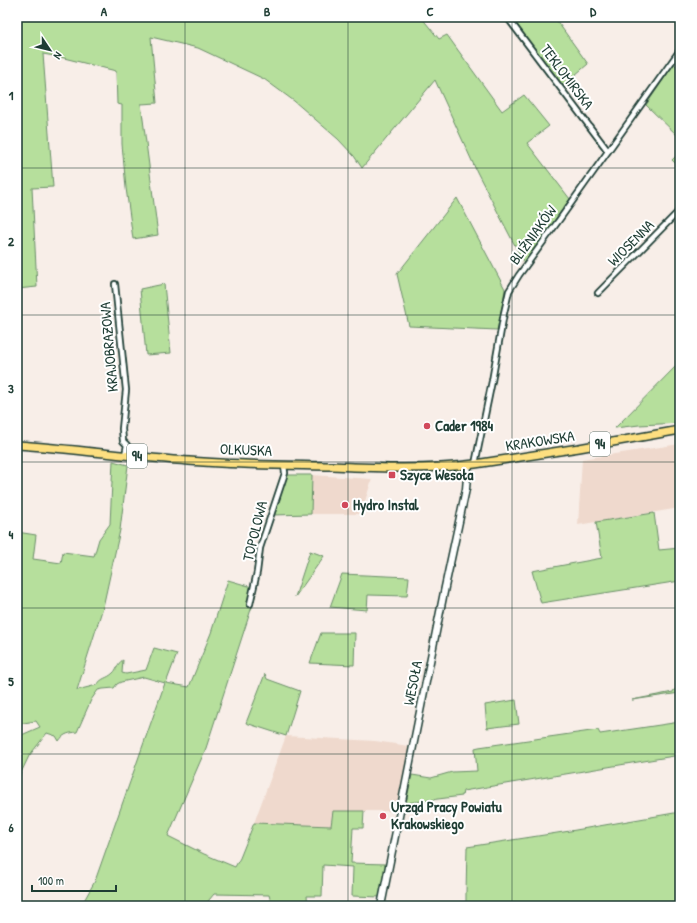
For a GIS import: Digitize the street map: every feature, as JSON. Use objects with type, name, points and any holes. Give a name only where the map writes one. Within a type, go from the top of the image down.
[{"type":"main road","name":"KRAKOWSKA","points":[[471,465],[680,430]]},
{"type":"main road","name":"OLKUSKA","points":[[17,445],[52,447],[189,461],[403,468],[471,465]]},
{"type":"street","name":"TEKLOMIRSKA","points":[[507,17],[608,152]]},
{"type":"street","name":"BLIŹNIAKÓW","points":[[471,465],[492,381],[509,291],[680,50]]},
{"type":"street","name":"WIOSENNA","points":[[598,293],[680,210]]},
{"type":"street","name":"KRAJOBRAZOWA","points":[[115,284],[123,348],[126,390],[122,429],[123,441],[126,445],[125,455]]},
{"type":"street","name":"TOPOLOWA","points":[[250,604],[257,572],[260,548],[285,473],[284,465]]},
{"type":"street","name":"WESOŁA","points":[[381,906],[471,465]]},
{"type":"shaded area","points":[[680,444],[680,508],[578,525],[582,459]]},
{"type":"shaded area","points":[[312,475],[372,479],[361,514],[311,514]]},
{"type":"shaded area","points":[[286,736],[375,741],[409,746],[397,811],[333,811],[331,826],[254,823]]},
{"type":"green space","points":[[17,17],[421,17],[439,39],[447,35],[502,111],[524,95],[549,126],[527,143],[570,199],[524,263],[477,172],[435,80],[362,168],[354,156],[338,139],[294,101],[264,79],[198,48],[151,37],[157,103],[141,104],[158,235],[133,239],[122,144],[122,105],[117,104],[116,71],[43,54],[53,187],[32,188],[37,287],[17,289]]},
{"type":"green space","points":[[511,17],[554,17],[588,64],[562,86]]},
{"type":"green space","points":[[674,64],[680,70],[680,138],[646,105]]},
{"type":"green space","points":[[680,152],[680,168],[672,160]]},
{"type":"green space","points":[[457,198],[505,289],[497,330],[409,326],[397,274]]},
{"type":"green space","points":[[164,284],[171,353],[146,355],[140,289]]},
{"type":"green space","points":[[680,362],[680,423],[615,428]]},
{"type":"green space","points":[[113,461],[128,465],[120,530],[103,607],[77,690],[97,685],[113,673],[119,663],[123,660],[122,673],[126,674],[146,670],[154,648],[177,654],[166,683],[189,687],[211,633],[228,580],[252,587],[256,594],[206,748],[168,836],[204,854],[235,867],[254,823],[331,826],[333,811],[364,811],[363,828],[353,828],[351,863],[386,864],[380,897],[352,896],[353,867],[323,865],[322,896],[307,896],[308,906],[272,906],[269,895],[214,894],[204,906],[81,906],[95,881],[165,683],[144,677],[121,682],[114,688],[98,690],[91,700],[77,732],[65,735],[59,741],[56,736],[47,733],[29,756],[17,781],[17,737],[40,727],[36,721],[17,724],[17,532],[36,535],[33,559],[61,563],[63,552],[94,556],[99,539],[110,524]]},
{"type":"green space","points":[[286,475],[312,475],[311,514],[273,515]]},
{"type":"green space","points":[[654,513],[659,550],[680,548],[680,581],[541,603],[532,571],[602,558],[596,522]]},
{"type":"green space","points":[[310,551],[324,556],[295,597]]},
{"type":"green space","points":[[342,574],[409,577],[407,596],[368,595],[367,610],[330,607]]},
{"type":"green space","points":[[321,633],[355,633],[354,665],[310,663]]},
{"type":"green space","points":[[265,674],[267,679],[300,691],[286,736],[246,723]]},
{"type":"green space","points":[[680,689],[680,693],[632,700],[673,692],[674,690]]},
{"type":"green space","points":[[516,700],[519,724],[487,728],[485,705]]},
{"type":"green space","points":[[680,722],[680,755],[463,791],[462,796],[406,803],[412,775],[431,778],[452,772],[477,771],[475,748],[598,730],[600,734]]},
{"type":"green space","points":[[680,812],[680,906],[466,906],[467,847]]},
{"type":"place","name":"Cader 1984","points":[[427,426]]},
{"type":"place","name":"Szyce Wesoła","points":[[392,475]]},
{"type":"place","name":"Hydro Instal","points":[[345,505]]},
{"type":"place","name":"Urząd Pracy Powiatu Krakowskiego","points":[[383,816]]}]
